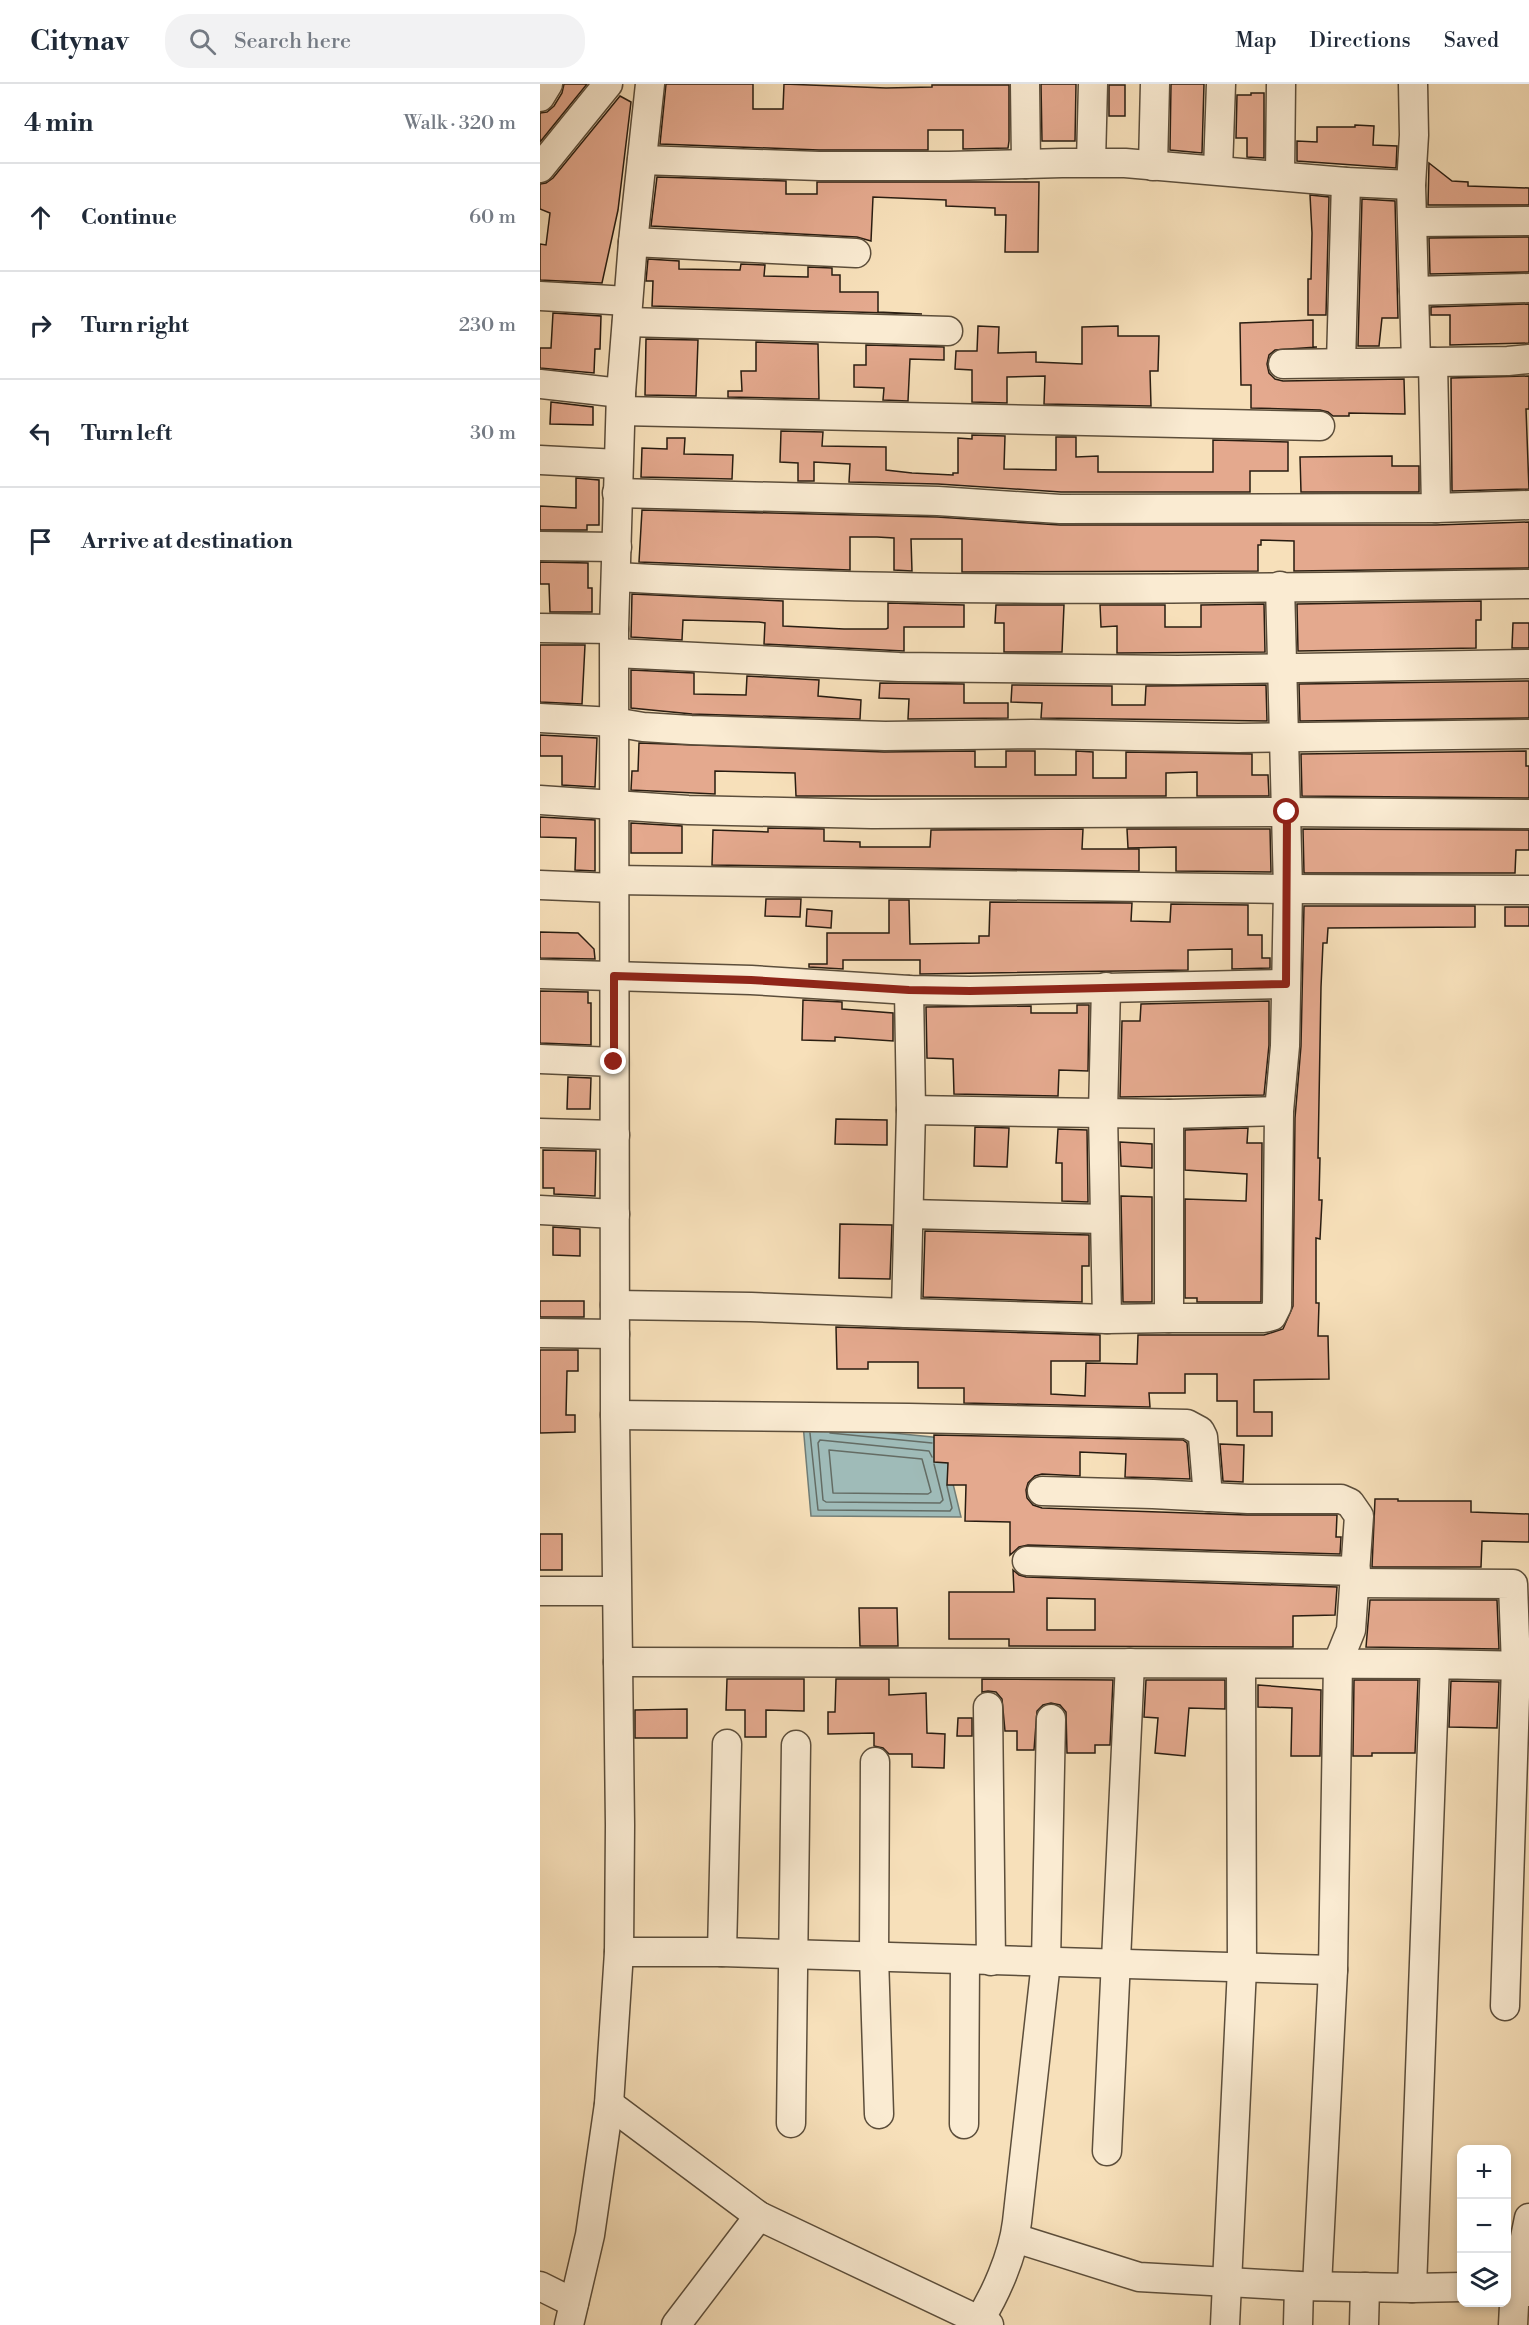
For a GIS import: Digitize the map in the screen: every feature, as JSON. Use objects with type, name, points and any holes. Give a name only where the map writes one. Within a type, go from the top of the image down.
[{"type":"street","points":[[540,97],[548,84]]},
{"type":"street","points":[[544,156],[608,84]]},
{"type":"street","points":[[540,2286],[571,2314],[590,2235],[609,2104],[620,1952],[614,1062],[617,493],[633,242],[650,84]]},
{"type":"street","points":[[1025,84],[1026,164]]},
{"type":"street","points":[[1091,162],[1093,84]]},
{"type":"street","points":[[1153,166],[1155,84]]},
{"type":"street","points":[[1218,170],[1221,84]]},
{"type":"street","points":[[1280,176],[1281,84]]},
{"type":"street","points":[[1413,84],[1414,135],[1411,185],[1414,291],[1425,362],[1436,508]]},
{"type":"street","points":[[642,160],[819,166],[950,166],[1091,162],[1411,185]]},
{"type":"street","points":[[1341,363],[1346,182]]},
{"type":"street","points":[[1413,222],[1529,221]]},
{"type":"street","points":[[633,242],[856,253]]},
{"type":"street","points":[[1414,291],[1529,288]]},
{"type":"street","points":[[540,296],[628,312],[948,331]]},
{"type":"street","points":[[1283,364],[1529,359]]},
{"type":"street","points":[[540,384],[621,402],[1320,426]]},
{"type":"street","points":[[540,460],[618,464]]},
{"type":"street","points":[[617,493],[938,501],[1060,509],[1436,508],[1529,505]]},
{"type":"street","points":[[540,546],[617,547]]},
{"type":"street","points":[[617,577],[782,585],[1142,588],[1529,584]]},
{"type":"street","points":[[615,1305],[751,1307],[1107,1319],[1264,1318],[1275,1313],[1278,1296],[1279,1111],[1285,1046],[1288,889],[1280,586]]},
{"type":"street","points":[[540,628],[615,641],[899,667],[1281,668],[1529,664]]},
{"type":"street","points":[[540,718],[614,722],[643,727],[692,730],[885,736],[1032,734],[1238,738],[1529,734]]},
{"type":"street","points":[[540,800],[688,810],[872,814],[1287,812],[1529,814]]},
{"type":"street","points":[[540,885],[1529,890]]},
{"type":"street","points":[[540,974],[751,980],[909,990],[970,991],[1286,984]]},
{"type":"street","points":[[1106,987],[1103,1113],[1107,1319]]},
{"type":"street","points":[[906,1313],[911,1110],[909,990]]},
{"type":"street","points":[[540,1059],[614,1062]]},
{"type":"street","points":[[911,1110],[1169,1114],[1279,1111]]},
{"type":"street","points":[[1168,1318],[1169,1114]]},
{"type":"street","points":[[540,1133],[615,1135]]},
{"type":"street","points":[[540,1210],[615,1214]]},
{"type":"street","points":[[909,1214],[1104,1219]]},
{"type":"street","points":[[540,1334],[615,1334]]},
{"type":"street","points":[[615,1415],[1187,1424],[1200,1431],[1203,1437],[1208,1497]]},
{"type":"street","points":[[1042,1491],[1341,1499],[1350,1503],[1359,1516],[1351,1630],[1338,1662],[1333,1970],[1308,2286],[1298,2325]]},
{"type":"street","points":[[1027,1561],[1513,1584],[1522,1666],[1505,2006]]},
{"type":"street","points":[[540,1591],[616,1591]]},
{"type":"street","points":[[618,1662],[1241,1664],[1338,1662],[1522,1666]]},
{"type":"street","points":[[1107,2151],[1114,1964],[1130,1663]]},
{"type":"street","points":[[1225,2325],[1242,1968],[1241,1664]]},
{"type":"street","points":[[1412,2288],[1435,1664]]},
{"type":"street","points":[[964,2124],[978,1960],[988,1707]]},
{"type":"street","points":[[609,2104],[759,2216],[982,2323],[1015,2238],[1046,1962],[1051,1719]]},
{"type":"street","points":[[722,1952],[727,1744]]},
{"type":"street","points":[[791,2123],[796,1745]]},
{"type":"street","points":[[875,1762],[874,1957],[879,2114]]},
{"type":"street","points":[[620,1952],[722,1952],[1333,1970]]},
{"type":"street","points":[[676,2325],[759,2216]]},
{"type":"street","points":[[1513,2325],[1529,2218]]},
{"type":"street","points":[[1015,2238],[1139,2277],[1308,2286],[1457,2287]]},
{"type":"street","points":[[1364,2325],[1365,2287]]},
{"type":"water","points":[[803,1424],[942,1438],[961,1517],[811,1516]]},
{"type":"building","points":[[564,84],[587,84],[540,142],[540,113],[547,112],[554,106],[562,93]]},
{"type":"building","points":[[666,84],[753,84],[753,109],[783,109],[784,84],[886,88],[932,87],[932,85],[1009,85],[1008,148],[963,149],[963,130],[928,130],[928,150],[819,150],[660,144]]},
{"type":"building","points":[[1041,84],[1076,84],[1075,141],[1042,141]]},
{"type":"building","points":[[1171,84],[1204,84],[1202,153],[1170,150]]},
{"type":"building","points":[[1109,85],[1125,85],[1125,116],[1109,116]]},
{"type":"building","points":[[1251,93],[1264,93],[1264,158],[1247,157],[1247,138],[1236,138],[1237,95],[1251,95]]},
{"type":"building","points":[[620,96],[631,102],[618,210],[602,283],[540,280],[540,244],[546,245],[550,213],[540,209],[540,184],[553,178]]},
{"type":"building","points":[[1355,125],[1374,126],[1373,145],[1397,146],[1396,168],[1297,161],[1297,141],[1317,142],[1317,127],[1355,127]]},
{"type":"building","points":[[1429,163],[1452,181],[1468,182],[1468,186],[1529,188],[1529,205],[1428,205]]},
{"type":"building","points":[[657,177],[786,181],[786,194],[817,194],[817,182],[1039,182],[1038,252],[1005,252],[1006,215],[995,215],[995,208],[946,206],[946,200],[873,197],[871,241],[857,237],[651,226]]},
{"type":"building","points":[[1310,195],[1329,197],[1326,315],[1308,315],[1312,233]]},
{"type":"building","points":[[1362,199],[1395,201],[1398,318],[1382,318],[1379,346],[1358,346]]},
{"type":"building","points":[[1529,237],[1529,272],[1430,274],[1429,238]]},
{"type":"building","points":[[648,259],[679,261],[679,269],[740,270],[741,264],[765,265],[764,276],[808,277],[808,267],[832,268],[832,275],[840,275],[840,292],[878,292],[878,312],[922,314],[652,306],[653,281],[646,281]]},
{"type":"building","points":[[1529,304],[1529,343],[1450,345],[1450,315],[1431,315],[1431,307]]},
{"type":"building","points":[[553,313],[601,316],[600,349],[595,349],[594,373],[540,368],[540,348],[551,348]]},
{"type":"building","points":[[1313,320],[1313,347],[1317,347],[1275,350],[1269,355],[1267,364],[1269,373],[1275,379],[1283,381],[1404,379],[1405,414],[1349,413],[1349,416],[1333,416],[1320,410],[1251,408],[1251,385],[1241,385],[1240,323]]},
{"type":"building","points":[[978,326],[999,327],[998,353],[1036,352],[1036,362],[1082,364],[1082,327],[1118,326],[1118,336],[1159,336],[1158,371],[1150,371],[1151,406],[1044,404],[1045,376],[1007,377],[1007,403],[972,402],[972,370],[955,369],[956,351],[977,351]]},
{"type":"building","points":[[646,339],[698,340],[696,396],[645,395]]},
{"type":"building","points":[[756,342],[818,344],[819,399],[728,397],[728,391],[742,391],[741,371],[756,371]]},
{"type":"building","points":[[866,345],[944,347],[944,360],[910,359],[908,401],[883,400],[884,388],[854,387],[854,365],[866,365]]},
{"type":"building","points":[[1529,376],[1529,409],[1526,409],[1529,489],[1452,491],[1451,378]]},
{"type":"building","points":[[551,402],[593,407],[593,425],[550,424]]},
{"type":"building","points":[[781,431],[823,432],[822,446],[886,447],[886,470],[912,473],[953,475],[953,473],[958,473],[958,438],[972,439],[972,435],[1005,436],[1004,469],[1056,470],[1056,437],[1076,437],[1076,457],[1098,456],[1098,472],[1213,472],[1213,440],[1288,442],[1288,471],[1250,471],[1250,492],[1061,492],[938,484],[849,482],[850,464],[814,462],[814,481],[798,481],[798,463],[780,462]]},
{"type":"building","points":[[667,438],[685,438],[684,454],[733,455],[732,479],[641,477],[642,448],[667,449]]},
{"type":"building","points":[[1392,456],[1392,466],[1419,466],[1419,492],[1301,492],[1300,457]]},
{"type":"building","points":[[576,478],[599,480],[599,525],[587,525],[587,530],[540,530],[540,506],[576,508]]},
{"type":"building","points":[[642,510],[937,517],[1060,525],[1436,525],[1529,522],[1529,568],[1294,571],[1294,541],[1261,540],[1261,545],[1258,545],[1258,571],[962,572],[962,539],[911,539],[912,571],[894,570],[894,538],[877,537],[850,537],[850,570],[639,562]]},
{"type":"building","points":[[540,562],[588,563],[588,588],[592,588],[592,612],[550,612],[549,584],[540,584]]},
{"type":"building","points":[[632,594],[783,601],[783,626],[844,629],[888,628],[888,603],[964,605],[964,627],[904,627],[904,651],[764,644],[765,623],[759,622],[683,620],[682,640],[631,637]]},
{"type":"building","points":[[1481,601],[1481,620],[1476,620],[1476,648],[1298,651],[1297,604]]},
{"type":"building","points":[[1264,604],[1265,652],[1117,653],[1117,626],[1101,627],[1100,605],[1165,605],[1165,627],[1201,627],[1201,605]]},
{"type":"building","points":[[996,605],[1064,605],[1062,652],[1004,652],[1004,623],[995,623]]},
{"type":"building","points":[[1513,623],[1529,623],[1529,648],[1512,648]]},
{"type":"building","points":[[540,645],[585,645],[582,704],[540,702]]},
{"type":"building","points":[[631,670],[694,673],[694,694],[746,695],[747,676],[819,680],[818,696],[861,700],[860,719],[692,714],[631,708]]},
{"type":"building","points":[[1529,681],[1529,718],[1300,721],[1299,684]]},
{"type":"building","points":[[880,683],[964,684],[964,703],[1008,703],[1008,718],[908,719],[909,699],[879,698]]},
{"type":"building","points":[[1012,685],[1112,686],[1112,705],[1145,705],[1146,686],[1266,685],[1267,721],[1041,718],[1042,703],[1011,702]]},
{"type":"building","points":[[540,735],[597,738],[595,787],[562,785],[562,756],[540,756]]},
{"type":"building","points":[[639,743],[884,752],[975,751],[975,767],[1006,767],[1006,751],[1035,751],[1035,775],[1076,775],[1076,751],[1093,752],[1093,778],[1126,778],[1126,752],[1252,754],[1252,775],[1268,775],[1269,796],[1197,796],[1197,772],[1166,773],[1166,796],[796,796],[795,773],[715,771],[715,794],[631,790],[632,771],[638,771]]},
{"type":"building","points":[[1526,751],[1526,766],[1529,766],[1529,798],[1302,796],[1301,754]]},
{"type":"building","points":[[540,817],[595,820],[595,871],[575,870],[576,838],[540,837]]},
{"type":"building","points":[[631,823],[682,826],[682,853],[631,853]]},
{"type":"building","points":[[768,828],[824,829],[824,841],[860,842],[860,847],[930,847],[931,830],[1083,829],[1082,849],[1139,849],[1139,871],[712,865],[713,830],[768,832]]},
{"type":"building","points":[[1127,829],[1270,829],[1271,872],[1176,871],[1176,847],[1128,848]]},
{"type":"building","points":[[1303,829],[1529,830],[1529,850],[1516,850],[1515,873],[1304,873]]},
{"type":"building","points":[[766,899],[801,899],[800,917],[765,916]]},
{"type":"building","points":[[889,900],[909,900],[910,944],[979,943],[979,936],[989,936],[990,902],[1132,903],[1131,921],[1170,922],[1171,904],[1248,905],[1248,935],[1262,935],[1262,958],[1270,958],[1270,968],[1232,969],[1232,949],[1188,950],[1188,970],[920,974],[920,960],[843,960],[843,969],[809,967],[809,964],[827,964],[827,933],[889,933]]},
{"type":"building","points":[[1304,906],[1475,906],[1475,927],[1328,928],[1327,943],[1323,943],[1321,987],[1318,1158],[1320,1158],[1319,1200],[1322,1200],[1320,1239],[1316,1238],[1316,1303],[1319,1303],[1318,1336],[1328,1336],[1329,1379],[1254,1380],[1254,1412],[1272,1412],[1272,1436],[1237,1436],[1237,1401],[1217,1401],[1217,1374],[1185,1374],[1185,1393],[1149,1393],[1150,1407],[964,1403],[964,1388],[918,1388],[918,1362],[868,1362],[868,1369],[837,1369],[836,1327],[1100,1335],[1100,1361],[1051,1361],[1051,1394],[1085,1396],[1086,1363],[1137,1364],[1138,1335],[1264,1335],[1283,1329],[1293,1306],[1295,1118],[1301,1046]]},
{"type":"building","points":[[1505,907],[1529,907],[1529,926],[1505,926]]},
{"type":"building","points":[[807,909],[832,911],[831,928],[806,926]]},
{"type":"building","points":[[540,932],[578,933],[594,949],[595,959],[540,958]]},
{"type":"building","points":[[540,991],[588,992],[588,1003],[591,1003],[591,1045],[540,1043]]},
{"type":"building","points":[[803,1000],[842,1002],[842,1009],[893,1013],[893,1041],[835,1037],[835,1041],[802,1040]]},
{"type":"building","points":[[1269,1001],[1269,1045],[1264,1095],[1120,1097],[1122,1021],[1140,1021],[1141,1004]]},
{"type":"building","points":[[1077,1005],[1089,1005],[1088,1071],[1059,1070],[1058,1096],[954,1094],[953,1059],[927,1058],[926,1007],[1031,1006],[1031,1013],[1077,1013]]},
{"type":"building","points":[[568,1077],[591,1078],[590,1109],[567,1109]]},
{"type":"building","points":[[836,1119],[887,1120],[887,1145],[835,1144]]},
{"type":"building","points":[[975,1127],[1009,1128],[1007,1167],[974,1166]]},
{"type":"building","points":[[1248,1128],[1247,1143],[1262,1143],[1261,1302],[1197,1302],[1197,1298],[1185,1298],[1185,1199],[1246,1201],[1247,1174],[1185,1170],[1185,1130]]},
{"type":"building","points":[[1058,1129],[1087,1130],[1088,1202],[1062,1201],[1062,1163],[1056,1163]]},
{"type":"building","points":[[1120,1142],[1152,1144],[1152,1168],[1121,1166]]},
{"type":"building","points":[[543,1150],[596,1151],[595,1196],[554,1194],[554,1188],[543,1188]]},
{"type":"building","points":[[1121,1196],[1152,1197],[1152,1302],[1123,1302]]},
{"type":"building","points":[[840,1224],[892,1225],[890,1279],[839,1278]]},
{"type":"building","points":[[553,1227],[580,1229],[580,1256],[553,1255]]},
{"type":"building","points":[[925,1231],[1089,1235],[1089,1266],[1082,1266],[1082,1302],[923,1297]]},
{"type":"building","points":[[540,1301],[584,1301],[584,1317],[540,1317]]},
{"type":"building","points":[[540,1350],[578,1350],[578,1371],[567,1371],[566,1415],[575,1415],[575,1432],[540,1433]]},
{"type":"building","points":[[934,1435],[1183,1440],[1187,1443],[1190,1479],[1125,1477],[1126,1454],[1080,1452],[1080,1476],[1042,1474],[1035,1476],[1028,1483],[1027,1498],[1033,1505],[1042,1508],[1247,1515],[1337,1515],[1336,1537],[1341,1537],[1340,1554],[1028,1545],[1019,1547],[1010,1555],[1010,1522],[965,1521],[966,1485],[947,1485],[948,1463],[934,1462]]},
{"type":"building","points":[[1220,1444],[1244,1445],[1243,1482],[1223,1481]]},
{"type":"building","points":[[1375,1499],[1471,1501],[1471,1512],[1529,1514],[1529,1542],[1482,1541],[1481,1567],[1372,1567]]},
{"type":"building","points":[[540,1534],[562,1534],[562,1570],[540,1570]]},
{"type":"building","points":[[1013,1570],[1026,1577],[1337,1587],[1335,1615],[1293,1616],[1293,1647],[1009,1646],[1009,1639],[949,1639],[949,1592],[1014,1592]],"holes":[[[1047,1598],[1095,1599],[1095,1630],[1047,1630]]]},
{"type":"building","points":[[1370,1600],[1497,1600],[1499,1649],[1366,1647]]},
{"type":"building","points":[[859,1608],[897,1608],[898,1646],[860,1646]]},
{"type":"building","points":[[727,1679],[804,1679],[804,1711],[766,1710],[766,1737],[745,1737],[745,1710],[726,1710]]},
{"type":"building","points":[[836,1679],[889,1679],[889,1695],[926,1693],[927,1733],[945,1734],[944,1768],[912,1767],[912,1754],[889,1754],[883,1748],[874,1746],[874,1733],[828,1734],[828,1712],[835,1712]]},
{"type":"building","points":[[982,1679],[1113,1680],[1110,1745],[1095,1745],[1095,1753],[1067,1753],[1066,1712],[1060,1705],[1051,1703],[1043,1705],[1037,1711],[1034,1750],[1017,1750],[1017,1731],[1005,1731],[1002,1699],[996,1692],[982,1692]]},
{"type":"building","points":[[1146,1680],[1225,1680],[1225,1709],[1189,1708],[1185,1756],[1155,1753],[1158,1718],[1144,1717]]},
{"type":"building","points":[[1354,1680],[1418,1680],[1415,1753],[1372,1753],[1372,1756],[1353,1756]]},
{"type":"building","points":[[1451,1681],[1499,1682],[1497,1728],[1449,1727]]},
{"type":"building","points":[[1258,1685],[1321,1690],[1320,1756],[1291,1756],[1292,1708],[1258,1707]]},
{"type":"building","points":[[687,1709],[687,1738],[635,1738],[635,1710]]},
{"type":"building","points":[[958,1718],[972,1718],[972,1736],[957,1736]]},
{"type":"route","points":[[614,1062],[614,976],[970,991],[1286,984],[1287,812]]}]
